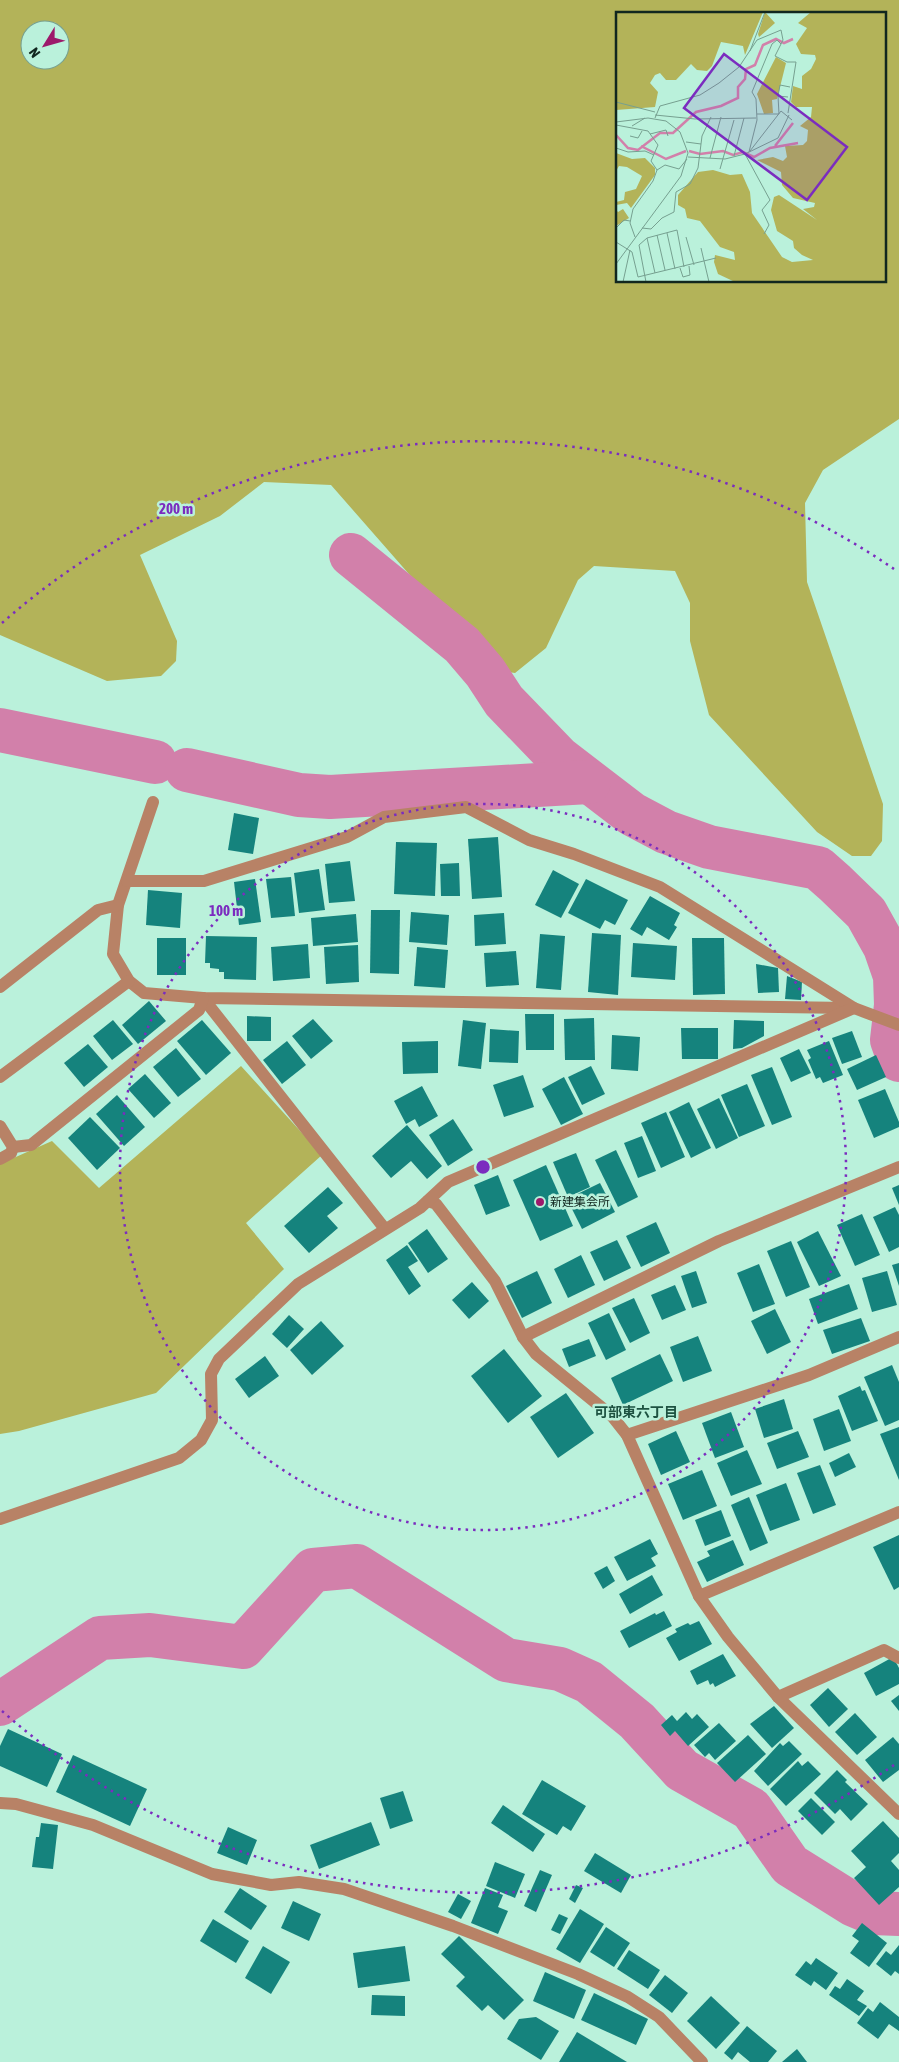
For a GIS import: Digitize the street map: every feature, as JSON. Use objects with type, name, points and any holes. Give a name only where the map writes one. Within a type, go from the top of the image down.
[{"type":"street","points":[[153,802],[118,905],[113,954],[129,981],[144,993],[203,998],[854,1008]]},
{"type":"street","points":[[127,881],[204,880],[347,837],[384,817],[466,807],[529,840],[574,854],[660,887],[854,1008],[893,1023]]},
{"type":"street","points":[[0,987],[98,910],[118,905]]},
{"type":"street","points":[[0,1077],[129,981]]},
{"type":"street","points":[[13,1147],[31,1145],[199,1010],[203,998]]},
{"type":"street","points":[[203,998],[385,1229]]},
{"type":"street","points":[[0,1519],[179,1458],[201,1440],[212,1420],[211,1374],[219,1359],[298,1284],[428,1201],[448,1182],[854,1008]]},
{"type":"street","points":[[0,1126],[13,1147]]},
{"type":"street","points":[[0,1158],[11,1153],[13,1147]]},
{"type":"street","points":[[523,1337],[719,1241],[899,1167]]},
{"type":"street","points":[[428,1201],[436,1204],[495,1281],[523,1337],[536,1354],[612,1416],[627,1435],[699,1596],[728,1637],[778,1697],[899,1814]]},
{"type":"street","points":[[627,1435],[809,1375],[899,1337]]},
{"type":"street","points":[[699,1596],[899,1512]]},
{"type":"street","points":[[778,1697],[884,1650],[899,1658]]},
{"type":"street","points":[[0,1803],[16,1804],[93,1825],[212,1874],[271,1885],[299,1882],[344,1889],[453,1926],[578,1974],[628,1996],[659,2017],[702,2062]]},
{"type":"shaded area","points":[[0,0],[899,0],[899,419],[823,470],[805,503],[807,582],[883,804],[882,841],[871,856],[852,856],[817,832],[709,715],[690,641],[690,603],[675,571],[594,566],[578,580],[546,648],[515,673],[493,670],[331,485],[264,482],[220,516],[140,555],[177,641],[176,661],[161,676],[107,681],[0,635]]},
{"type":"shaded area","points":[[241,1066],[322,1155],[246,1223],[284,1269],[156,1393],[19,1431],[0,1434],[0,1164],[52,1141],[99,1188]]},
{"type":"building","points":[[234,813],[259,818],[253,854],[228,850]]},
{"type":"building","points":[[498,837],[502,897],[472,899],[468,839]]},
{"type":"building","points":[[396,842],[437,843],[435,896],[394,894]]},
{"type":"building","points":[[350,861],[355,901],[329,903],[325,864]]},
{"type":"building","points":[[459,863],[460,896],[441,896],[440,864]]},
{"type":"building","points":[[319,869],[325,910],[299,913],[294,873]]},
{"type":"building","points":[[553,870],[579,884],[561,918],[535,905]]},
{"type":"building","points":[[291,877],[295,916],[271,918],[266,879]]},
{"type":"building","points":[[255,879],[261,922],[239,925],[234,882]]},
{"type":"building","points":[[586,879],[628,900],[615,925],[605,920],[600,929],[568,913]]},
{"type":"building","points":[[148,890],[182,893],[180,928],[146,925]]},
{"type":"building","points":[[650,896],[680,913],[674,925],[677,927],[669,940],[647,927],[642,936],[630,929]]},
{"type":"building","points":[[371,910],[400,910],[399,974],[370,973]]},
{"type":"building","points":[[411,912],[449,915],[447,945],[409,942]]},
{"type":"building","points":[[504,913],[506,944],[475,946],[474,915]]},
{"type":"building","points":[[356,914],[358,942],[313,946],[311,918]]},
{"type":"building","points":[[592,933],[621,935],[618,995],[588,992]]},
{"type":"building","points":[[540,934],[565,936],[561,990],[536,988]]},
{"type":"building","points":[[206,936],[257,937],[256,980],[224,979],[224,972],[219,972],[219,969],[210,968],[210,963],[205,963]]},
{"type":"building","points":[[157,938],[186,938],[186,975],[157,975]]},
{"type":"building","points":[[692,938],[724,938],[725,994],[693,995]]},
{"type":"building","points":[[633,943],[677,946],[675,980],[631,977]]},
{"type":"building","points":[[308,944],[310,978],[273,981],[271,947]]},
{"type":"building","points":[[358,945],[359,982],[326,984],[324,947]]},
{"type":"building","points":[[417,947],[448,950],[445,988],[414,986]]},
{"type":"building","points":[[516,951],[519,985],[486,987],[484,953]]},
{"type":"building","points":[[756,964],[778,968],[779,992],[758,993]]},
{"type":"building","points":[[787,976],[802,982],[801,1000],[785,999]]},
{"type":"building","points":[[149,1001],[166,1021],[138,1044],[122,1025]]},
{"type":"building","points":[[525,1014],[554,1014],[554,1050],[526,1050]]},
{"type":"building","points":[[247,1016],[271,1017],[271,1041],[247,1041]]},
{"type":"building","points":[[594,1018],[595,1060],[565,1060],[564,1019]]},
{"type":"building","points":[[313,1019],[333,1041],[311,1059],[292,1036]]},
{"type":"building","points":[[113,1020],[133,1044],[112,1060],[93,1036]]},
{"type":"building","points":[[202,1020],[231,1053],[206,1075],[177,1041]]},
{"type":"building","points":[[463,1020],[486,1023],[481,1069],[458,1066]]},
{"type":"building","points":[[734,1020],[764,1021],[764,1036],[742,1048],[733,1049]]},
{"type":"building","points":[[681,1028],[718,1028],[718,1059],[682,1059]]},
{"type":"building","points":[[490,1029],[519,1031],[518,1063],[489,1062]]},
{"type":"building","points":[[852,1031],[862,1057],[842,1064],[832,1038]]},
{"type":"building","points":[[612,1035],[640,1037],[638,1071],[611,1069]]},
{"type":"building","points":[[287,1041],[306,1065],[282,1084],[263,1060]]},
{"type":"building","points":[[438,1041],[438,1073],[403,1074],[402,1042]]},
{"type":"building","points":[[829,1041],[843,1075],[823,1083],[820,1077],[816,1079],[808,1060],[811,1058],[807,1050]]},
{"type":"building","points":[[88,1044],[108,1067],[84,1087],[64,1063]]},
{"type":"building","points":[[176,1048],[201,1079],[178,1097],[153,1067]]},
{"type":"building","points":[[799,1049],[811,1073],[791,1082],[780,1058]]},
{"type":"building","points":[[876,1055],[886,1077],[857,1090],[847,1069]]},
{"type":"building","points":[[591,1066],[605,1094],[582,1105],[568,1077]]},
{"type":"building","points":[[772,1067],[792,1117],[772,1125],[751,1075]]},
{"type":"building","points":[[145,1074],[171,1103],[154,1118],[128,1089]]},
{"type":"building","points":[[523,1075],[534,1107],[504,1117],[493,1085]]},
{"type":"building","points":[[564,1077],[583,1114],[561,1125],[542,1089]]},
{"type":"building","points":[[747,1084],[765,1126],[739,1137],[721,1095]]},
{"type":"building","points":[[422,1086],[438,1116],[419,1127],[415,1119],[406,1124],[394,1101]]},
{"type":"building","points":[[885,1089],[899,1122],[899,1127],[874,1138],[858,1100]]},
{"type":"building","points":[[117,1095],[145,1127],[124,1146],[96,1114]]},
{"type":"building","points":[[719,1098],[738,1138],[716,1149],[697,1109]]},
{"type":"building","points":[[689,1102],[711,1148],[691,1158],[669,1112]]},
{"type":"building","points":[[666,1112],[685,1157],[661,1168],[641,1123]]},
{"type":"building","points":[[90,1117],[120,1148],[97,1170],[68,1138]]},
{"type":"building","points":[[453,1119],[473,1150],[448,1166],[429,1135]]},
{"type":"building","points":[[407,1125],[442,1166],[427,1179],[411,1161],[391,1178],[372,1156]]},
{"type":"building","points":[[642,1136],[656,1171],[638,1178],[624,1143]]},
{"type":"building","points":[[616,1150],[638,1197],[618,1207],[595,1160]]},
{"type":"building","points":[[576,1153],[590,1187],[568,1197],[553,1162]]},
{"type":"building","points":[[546,1165],[573,1226],[540,1241],[513,1180]]},
{"type":"building","points":[[498,1175],[510,1206],[486,1215],[474,1185]]},
{"type":"building","points":[[600,1183],[615,1212],[582,1229],[567,1199]]},
{"type":"building","points":[[899,1185],[899,1205],[892,1188]]},
{"type":"building","points":[[328,1187],[343,1203],[327,1216],[338,1228],[309,1253],[284,1226]]},
{"type":"building","points":[[895,1207],[899,1215],[899,1247],[889,1252],[873,1217]]},
{"type":"building","points":[[862,1214],[880,1255],[855,1266],[837,1225]]},
{"type":"building","points":[[656,1222],[670,1253],[641,1267],[626,1236]]},
{"type":"building","points":[[427,1229],[448,1259],[428,1273],[408,1243]]},
{"type":"building","points":[[818,1231],[841,1276],[819,1286],[797,1242]]},
{"type":"building","points":[[617,1240],[631,1268],[604,1281],[590,1252]]},
{"type":"building","points":[[791,1241],[810,1287],[786,1297],[767,1251]]},
{"type":"building","points":[[407,1245],[418,1261],[408,1267],[421,1286],[409,1295],[386,1260]]},
{"type":"building","points":[[581,1255],[595,1285],[568,1298],[554,1269]]},
{"type":"building","points":[[899,1263],[899,1286],[892,1265]]},
{"type":"building","points":[[759,1264],[775,1304],[753,1312],[737,1273]]},
{"type":"building","points":[[537,1271],[552,1303],[522,1318],[506,1286]]},
{"type":"building","points":[[696,1271],[707,1303],[692,1308],[681,1276]]},
{"type":"building","points":[[887,1271],[897,1305],[872,1312],[862,1278]]},
{"type":"building","points":[[472,1282],[489,1301],[469,1319],[452,1300]]},
{"type":"building","points":[[849,1284],[858,1309],[818,1324],[809,1299]]},
{"type":"building","points":[[675,1285],[686,1310],[662,1320],[651,1295]]},
{"type":"building","points":[[634,1298],[650,1333],[630,1343],[612,1308]]},
{"type":"building","points":[[775,1309],[791,1342],[767,1354],[751,1321]]},
{"type":"building","points":[[609,1313],[626,1350],[606,1360],[588,1323]]},
{"type":"building","points":[[289,1315],[304,1329],[287,1348],[272,1334]]},
{"type":"building","points":[[861,1318],[870,1341],[832,1354],[823,1330]]},
{"type":"building","points":[[321,1321],[344,1346],[312,1375],[290,1350]]},
{"type":"building","points":[[698,1336],[712,1371],[683,1382],[670,1347]]},
{"type":"building","points":[[589,1339],[596,1356],[569,1367],[562,1349]]},
{"type":"building","points":[[504,1349],[542,1396],[508,1423],[471,1376]]},
{"type":"building","points":[[660,1354],[673,1381],[623,1405],[611,1378]]},
{"type":"building","points":[[265,1356],[279,1376],[249,1398],[235,1379]]},
{"type":"building","points":[[892,1365],[899,1382],[899,1420],[885,1426],[864,1377]]},
{"type":"building","points":[[860,1386],[862,1391],[865,1390],[878,1421],[852,1431],[838,1396]]},
{"type":"building","points":[[566,1393],[594,1433],[558,1458],[530,1417]]},
{"type":"building","points":[[784,1399],[793,1429],[764,1438],[755,1409]]},
{"type":"building","points":[[839,1409],[851,1441],[824,1451],[813,1419]]},
{"type":"building","points":[[731,1412],[744,1447],[715,1458],[702,1423]]},
{"type":"building","points":[[899,1427],[899,1480],[880,1434]]},
{"type":"building","points":[[676,1431],[690,1462],[661,1475],[648,1444]]},
{"type":"building","points":[[798,1431],[809,1457],[777,1469],[767,1443]]},
{"type":"building","points":[[747,1450],[762,1484],[731,1496],[717,1463]]},
{"type":"building","points":[[849,1453],[856,1467],[835,1477],[829,1463]]},
{"type":"building","points":[[820,1465],[836,1505],[813,1514],[797,1473]]},
{"type":"building","points":[[702,1470],[717,1506],[683,1520],[668,1484]]},
{"type":"building","points":[[786,1483],[800,1520],[770,1531],[756,1495]]},
{"type":"building","points":[[749,1497],[768,1543],[750,1551],[731,1505]]},
{"type":"building","points":[[721,1510],[731,1536],[705,1546],[695,1520]]},
{"type":"building","points":[[899,1535],[899,1587],[894,1590],[873,1547]]},
{"type":"building","points":[[650,1539],[658,1554],[651,1558],[656,1566],[627,1581],[614,1557]]},
{"type":"building","points":[[733,1540],[744,1565],[707,1582],[697,1562],[710,1556],[707,1551]]},
{"type":"building","points":[[607,1566],[615,1581],[603,1589],[594,1573]]},
{"type":"building","points":[[652,1575],[663,1595],[630,1614],[619,1594]]},
{"type":"building","points":[[664,1611],[672,1626],[629,1648],[620,1631],[655,1613],[656,1615]]},
{"type":"building","points":[[699,1621],[712,1644],[679,1661],[666,1638],[677,1632],[675,1629],[688,1623],[690,1625]]},
{"type":"building","points":[[723,1654],[736,1676],[715,1687],[713,1683],[710,1685],[708,1680],[697,1685],[690,1671]]},
{"type":"building","points":[[893,1657],[899,1668],[899,1684],[876,1696],[864,1673]]},
{"type":"building","points":[[828,1688],[848,1709],[829,1727],[810,1705]]},
{"type":"building","points":[[899,1695],[899,1711],[891,1701]]},
{"type":"building","points":[[774,1706],[794,1728],[772,1748],[750,1724]]},
{"type":"building","points":[[686,1712],[692,1719],[697,1714],[709,1727],[688,1746],[675,1731],[670,1736],[661,1725],[672,1715],[677,1721]]},
{"type":"building","points":[[855,1713],[877,1737],[857,1755],[835,1732]]},
{"type":"building","points":[[719,1723],[736,1741],[715,1760],[709,1753],[705,1757],[694,1745]]},
{"type":"building","points":[[8,1729],[62,1754],[47,1787],[0,1766],[0,1746]]},
{"type":"building","points":[[748,1735],[766,1754],[735,1782],[717,1763]]},
{"type":"building","points":[[893,1737],[899,1744],[899,1770],[883,1782],[865,1760]]},
{"type":"building","points":[[789,1741],[802,1754],[768,1786],[754,1771],[780,1743],[783,1746]]},
{"type":"building","points":[[73,1755],[147,1789],[130,1826],[56,1792]]},
{"type":"building","points":[[798,1761],[802,1766],[808,1761],[821,1774],[786,1806],[770,1789]]},
{"type":"building","points":[[837,1770],[847,1780],[845,1782],[868,1804],[851,1821],[840,1809],[835,1814],[814,1793]]},
{"type":"building","points":[[542,1780],[586,1806],[571,1831],[563,1826],[557,1835],[522,1814]]},
{"type":"building","points":[[403,1791],[413,1821],[390,1829],[380,1798]]},
{"type":"building","points":[[811,1798],[835,1822],[822,1835],[798,1811]]},
{"type":"building","points":[[503,1805],[545,1834],[533,1852],[491,1823]]},
{"type":"building","points":[[883,1821],[899,1838],[899,1853],[891,1861],[899,1870],[899,1887],[879,1905],[854,1878],[866,1867],[851,1851]]},
{"type":"building","points":[[371,1822],[380,1845],[319,1869],[310,1845]]},
{"type":"building","points":[[41,1823],[58,1825],[53,1869],[32,1867],[36,1837],[39,1837]]},
{"type":"building","points":[[228,1827],[257,1840],[247,1865],[217,1853]]},
{"type":"building","points":[[595,1853],[631,1875],[621,1893],[584,1871]]},
{"type":"building","points":[[495,1862],[525,1874],[515,1898],[486,1886]]},
{"type":"building","points":[[540,1870],[552,1875],[536,1912],[524,1906]]},
{"type":"building","points":[[576,1885],[583,1888],[575,1903],[569,1899]]},
{"type":"building","points":[[240,1888],[267,1906],[251,1930],[224,1912]]},
{"type":"building","points":[[485,1888],[503,1895],[498,1907],[508,1911],[498,1934],[471,1923]]},
{"type":"building","points":[[458,1894],[471,1901],[461,1919],[448,1912]]},
{"type":"building","points":[[293,1901],[321,1914],[309,1941],[281,1928]]},
{"type":"building","points":[[580,1909],[604,1924],[580,1963],[556,1949]]},
{"type":"building","points":[[559,1914],[568,1918],[560,1934],[551,1930]]},
{"type":"building","points":[[213,1919],[249,1941],[236,1963],[200,1941]]},
{"type":"building","points":[[862,1923],[887,1943],[869,1967],[850,1953],[859,1941],[852,1936]]},
{"type":"building","points":[[606,1927],[630,1943],[614,1967],[590,1952]]},
{"type":"building","points":[[459,1936],[524,2000],[504,2020],[488,2005],[482,2011],[456,1986],[465,1977],[441,1954]]},
{"type":"building","points":[[899,1945],[899,1974],[895,1971],[891,1976],[876,1964],[886,1951],[891,1955]]},
{"type":"building","points":[[263,1946],[290,1962],[271,1994],[245,1978]]},
{"type":"building","points":[[405,1946],[410,1981],[358,1988],[353,1953]]},
{"type":"building","points":[[629,1950],[660,1970],[648,1989],[617,1969]]},
{"type":"building","points":[[816,1958],[838,1973],[826,1990],[814,1981],[811,1986],[795,1975],[806,1961],[811,1965]]},
{"type":"building","points":[[545,1972],[586,1990],[574,2019],[533,2001]]},
{"type":"building","points":[[665,1975],[688,1993],[672,2013],[649,1995]]},
{"type":"building","points":[[847,1979],[864,1991],[857,2000],[867,2006],[859,2016],[829,1995],[835,1986],[840,1989]]},
{"type":"building","points":[[594,1993],[648,2019],[636,2045],[581,2020]]},
{"type":"building","points":[[372,1995],[405,1996],[405,2016],[371,2015]]},
{"type":"building","points":[[711,1996],[740,2023],[716,2049],[687,2021]]},
{"type":"building","points":[[880,2002],[899,2017],[899,2031],[889,2024],[878,2039],[857,2023],[868,2008],[873,2012]]},
{"type":"building","points":[[536,2017],[559,2031],[541,2060],[507,2039],[519,2019]]},
{"type":"building","points":[[747,2026],[777,2051],[768,2062],[750,2062],[738,2052],[732,2060],[724,2053]]},
{"type":"building","points":[[577,2032],[627,2062],[559,2062]]},
{"type":"building","points":[[797,2049],[807,2062],[782,2062]]},
{"type":"waterway","points":[[351,555],[462,645],[485,672],[504,701],[559,758],[632,814],[666,832],[709,847],[818,868],[835,883],[866,913],[885,947],[895,976],[896,1005],[892,1040],[899,1060]]},
{"type":"waterway","points":[[0,730],[155,762]]},
{"type":"waterway","points":[[187,770],[299,795],[330,797],[589,782]]},
{"type":"waterway","points":[[0,1704],[100,1638],[150,1635],[243,1647],[313,1570],[357,1566],[506,1660],[560,1669],[589,1682],[637,1721],[682,1770],[751,1809],[790,1865],[854,1905],[873,1913],[899,1914]]},
{"type":"place","name":"新建集会所","points":[[540,1202]]},
{"type":"district","name":"可部東六丁目","points":[[636,1412]]}]
